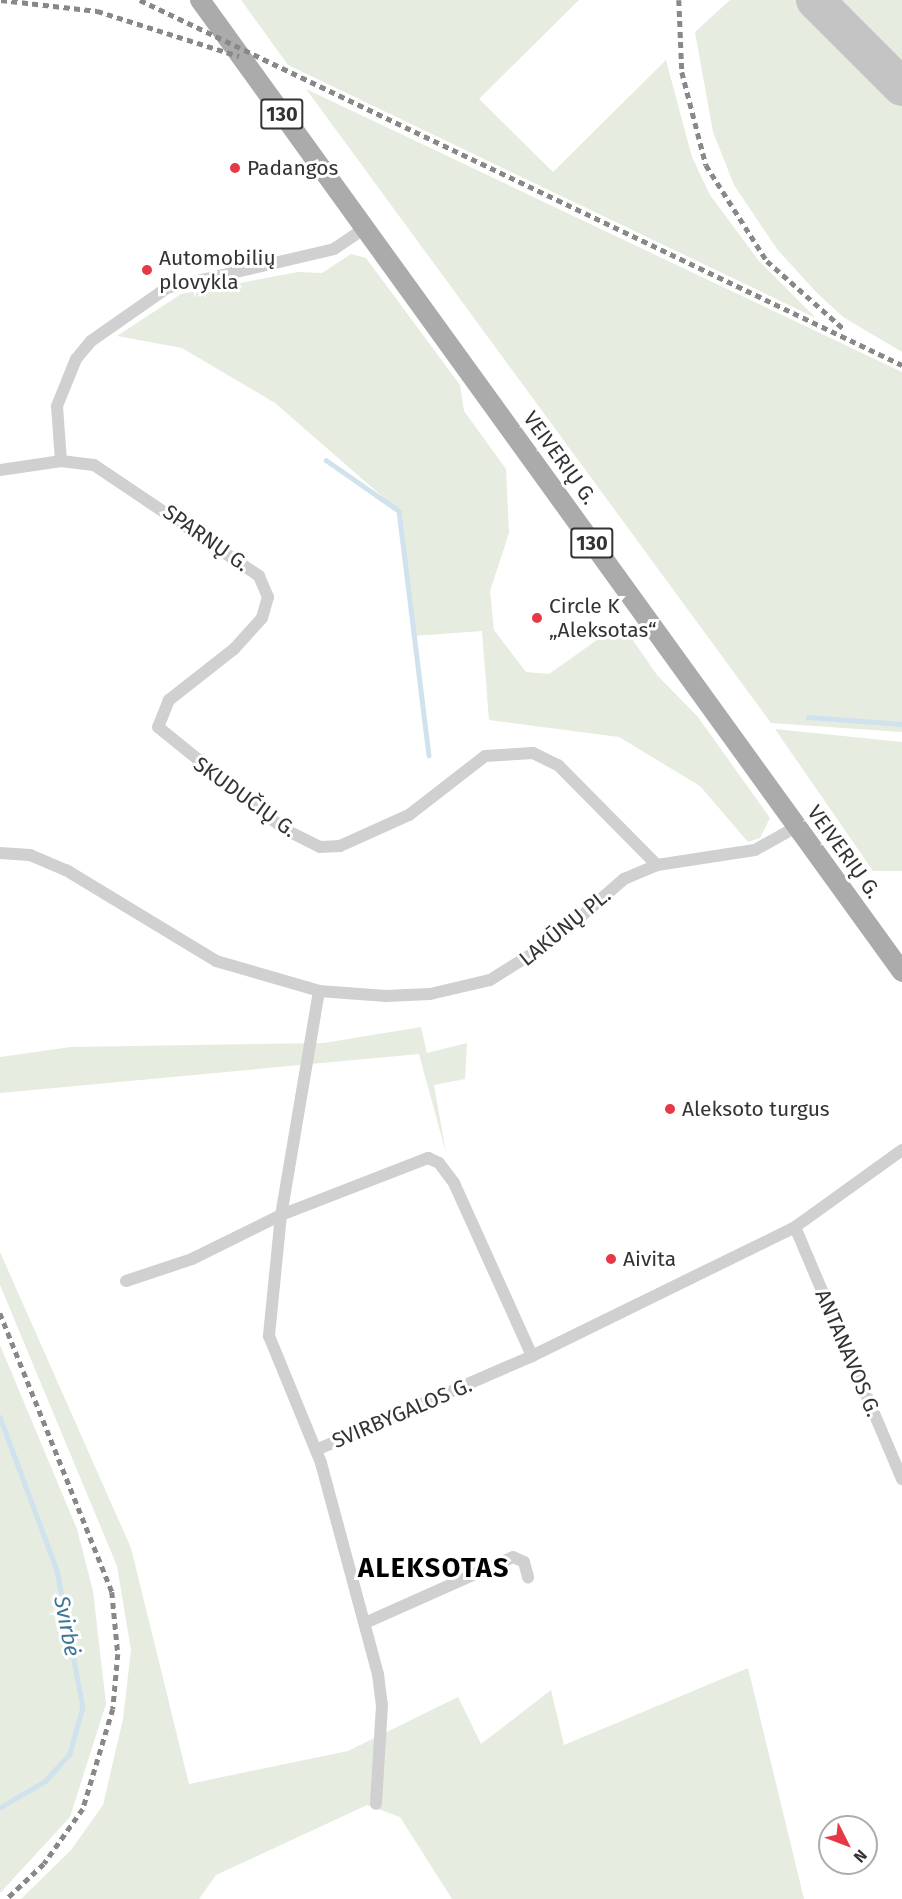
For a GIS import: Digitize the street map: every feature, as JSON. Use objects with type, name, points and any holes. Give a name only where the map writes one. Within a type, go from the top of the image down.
[{"type":"main road","name":"VEIVERIŲ G.","points":[[200,0],[902,972]]},
{"type":"street","points":[[61,461],[57,406],[76,359],[91,341],[167,288],[334,249],[365,228]]},
{"type":"street","name":"SPARNŲ G.","points":[[0,470],[61,461],[94,465],[136,489],[248,566],[266,587],[268,607],[250,634],[162,710],[158,727],[163,735]]},
{"type":"street","name":"SKUDUČIŲ G.","points":[[163,735],[284,829],[329,847],[409,815],[485,756],[513,752],[546,756],[657,865]]},
{"type":"street","name":"LAKŪNŲ PL.","points":[[0,853],[46,860],[216,961],[319,991],[430,994],[490,980],[554,940],[624,879],[657,865],[755,850],[796,827]]},
{"type":"street","name":"SVIRBYGALOS G.","points":[[319,991],[281,1215],[269,1336],[316,1450],[532,1356],[795,1227],[902,1150]]},
{"type":"street","points":[[126,1281],[192,1259],[281,1215],[428,1158],[439,1163],[454,1183],[532,1356]]},
{"type":"street","name":"ANTANAVOS G.","points":[[795,1227],[902,1479]]},
{"type":"street","points":[[316,1450],[365,1623],[382,1705],[376,1804]]},
{"type":"street","points":[[365,1623],[513,1557],[524,1562],[528,1577]]},
{"type":"shaded area","points":[[241,0],[579,0],[479,99],[553,172],[666,60],[692,157],[710,195],[759,261],[816,318],[288,65]]},
{"type":"shaded area","points":[[730,0],[801,0],[902,103],[902,352],[843,317],[817,293],[777,249],[734,185],[713,132],[695,32]]},
{"type":"shaded area","points":[[835,0],[902,0],[902,68]]},
{"type":"shaded area","points":[[306,89],[902,372],[902,732],[771,723]]},
{"type":"shaded area","points":[[351,254],[366,258],[460,385],[464,411],[506,469],[509,533],[490,591],[494,630],[526,672],[549,674],[621,623],[657,675],[698,717],[770,818],[760,838],[748,842],[700,786],[619,737],[489,720],[482,631],[414,636],[399,511],[275,403],[182,348],[117,336],[181,294],[298,272],[322,273]]},
{"type":"shaded area","points":[[775,729],[902,742],[902,871],[873,871]]},
{"type":"shaded area","points":[[421,1027],[427,1053],[467,1043],[465,1079],[434,1085],[446,1153],[419,1054],[0,1093],[0,1057],[71,1047],[324,1043]]},
{"type":"shaded area","points":[[0,1252],[131,1548],[189,1784],[348,1751],[458,1697],[481,1744],[551,1690],[564,1745],[748,1668],[804,1899],[452,1899],[400,1817],[367,1805],[216,1875],[199,1899],[21,1899],[71,1850],[103,1805],[123,1719],[131,1650],[117,1566],[0,1285]]},
{"type":"shaded area","points":[[0,1345],[77,1529],[93,1591],[106,1704],[70,1817],[0,1893]]},
{"type":"waterway","points":[[326,460],[399,511],[429,755]]},
{"type":"waterway","points":[[808,717],[902,724]]},
{"type":"waterway","name":"Svirbė","points":[[0,1417],[57,1570],[83,1707],[70,1754],[46,1781],[0,1808]]},
{"type":"taxiway","points":[[815,0],[902,87]]},
{"type":"railway","points":[[1,0],[97,11],[239,56]]},
{"type":"railway","points":[[140,0],[902,365]]},
{"type":"railway","points":[[679,0],[682,72],[706,165],[767,261],[845,330]]},
{"type":"railway","points":[[0,1313],[112,1592],[118,1654],[113,1709],[83,1809],[44,1864],[7,1899]]},
{"type":"place","name":"Padangos","points":[[235,168]]},
{"type":"place","name":"Automobilių plovykla","points":[[147,270]]},
{"type":"place","name":"Circle K „Aleksotas“","points":[[537,618]]},
{"type":"place","name":"Aleksoto turgus","points":[[670,1109]]},
{"type":"place","name":"Aivita","points":[[611,1259]]},
{"type":"district","name":"ALEKSOTAS","points":[[434,1569]]}]
